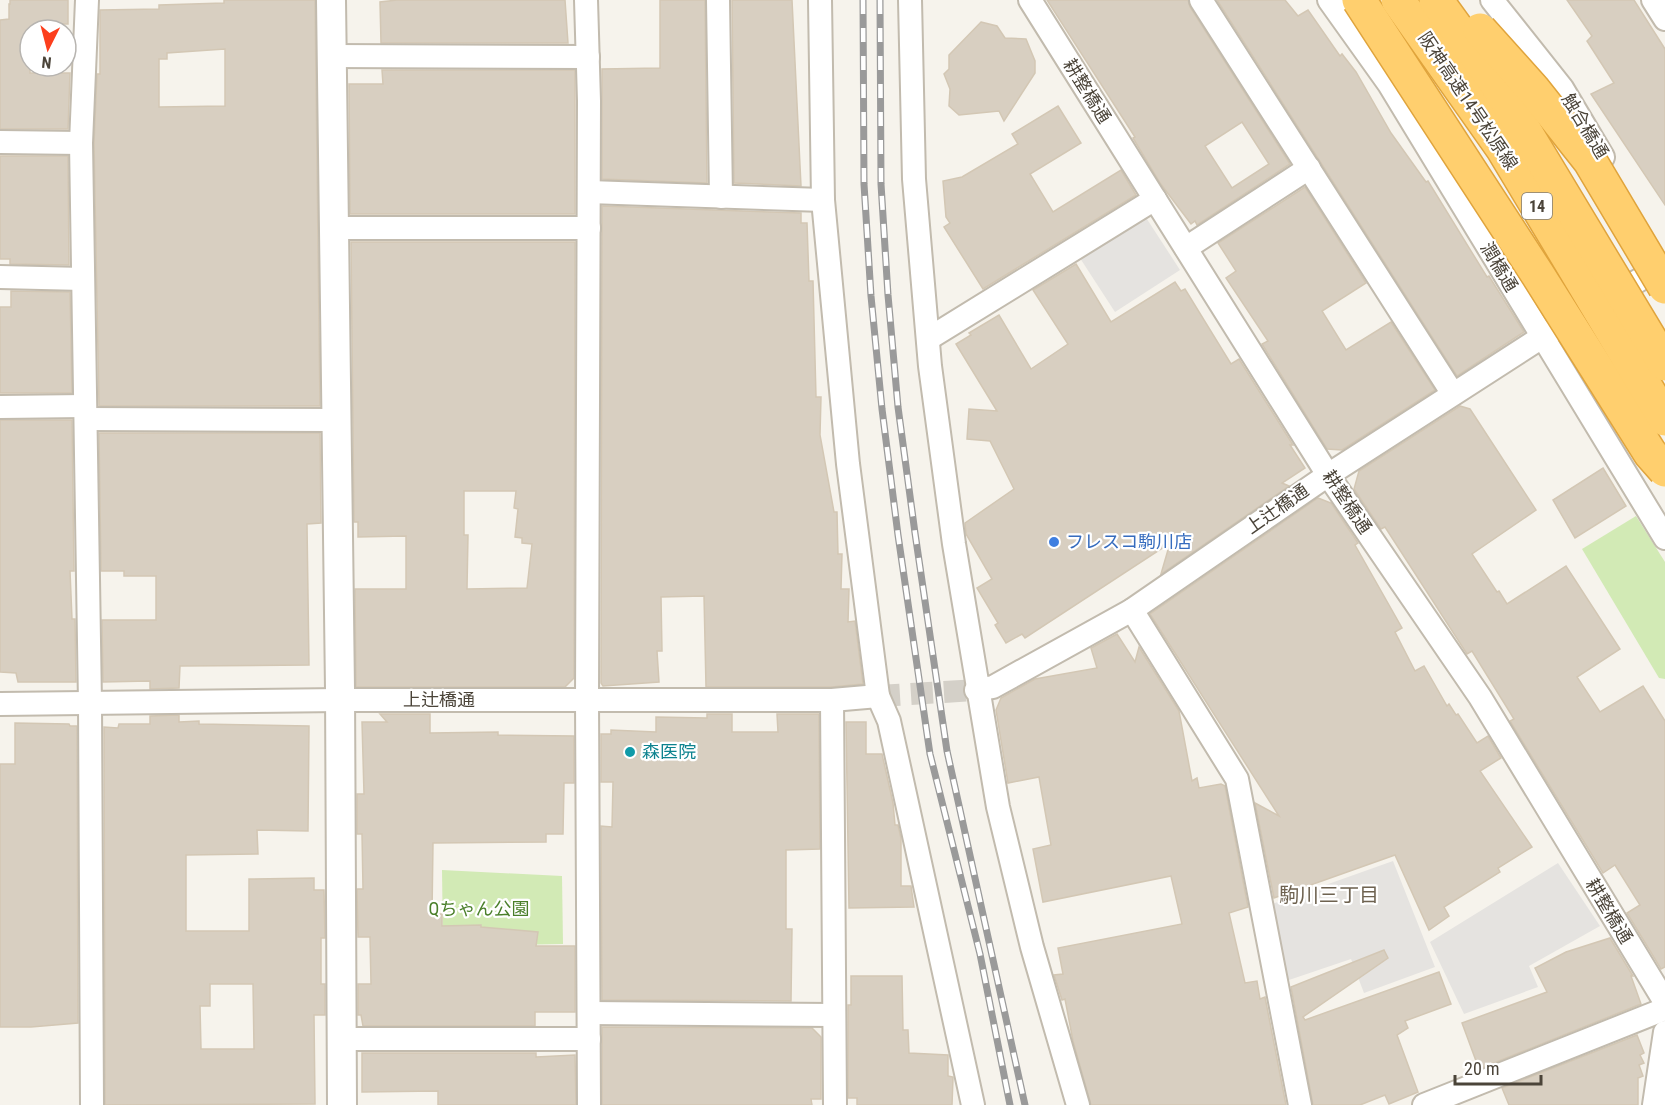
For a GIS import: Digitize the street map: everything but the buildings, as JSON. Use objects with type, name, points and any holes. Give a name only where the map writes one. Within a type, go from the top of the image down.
[{"type":"highway","points":[[1359,0],[1538,275],[1650,453],[1665,471]]},
{"type":"highway","name":"阪神高速14号松原線","points":[[1398,0],[1503,149],[1665,419]]},
{"type":"highway","name":"阪神高速14号松原線","points":[[1436,0],[1494,80],[1665,364]]},
{"type":"highway","points":[[1453,0],[1533,89],[1590,161],[1665,287]]},
{"type":"street","points":[[87,0],[81,143],[90,704],[92,1105]]},
{"type":"street","points":[[331,0],[340,700],[342,1105]]},
{"type":"street","points":[[586,0],[589,192],[587,700],[590,1105]]},
{"type":"street","points":[[718,0],[721,197]]},
{"type":"street","points":[[820,0],[823,200],[848,464],[878,696],[889,721],[973,1105]]},
{"type":"street","points":[[910,0],[914,179],[928,339],[954,544],[998,807],[1032,947],[1078,1105]]},
{"type":"street","name":"耕整橋通","points":[[1030,0],[1328,474],[1480,697],[1665,1002]]},
{"type":"street","points":[[1201,0],[1453,394]]},
{"type":"street","name":"潤橋通","points":[[1329,0],[1389,84],[1665,538]]},
{"type":"street","name":"触合橋通","points":[[1492,0],[1562,88],[1665,263]]},
{"type":"street","points":[[1653,0],[1665,19]]},
{"type":"street","points":[[331,56],[588,57]]},
{"type":"street","points":[[0,142],[81,143]]},
{"type":"street","points":[[1186,248],[1309,168]]},
{"type":"street","points":[[589,192],[823,200]]},
{"type":"street","points":[[928,339],[1155,199]]},
{"type":"street","points":[[333,228],[589,228]]},
{"type":"street","name":"上辻橋通","points":[[977,690],[993,687],[1132,610],[1328,474],[1542,337],[1665,263]]},
{"type":"street","points":[[0,277],[83,279]]},
{"type":"street","points":[[0,407],[336,420]]},
{"type":"street","points":[[1132,610],[1237,779],[1300,1105]]},
{"type":"street","name":"上辻橋通","points":[[0,704],[340,700],[832,700],[878,696]]},
{"type":"street","points":[[832,700],[835,1105]]},
{"type":"street","points":[[1424,1105],[1665,1009]]},
{"type":"street","points":[[589,1013],[834,1015]]},
{"type":"street","points":[[1654,1105],[1665,1032]]},
{"type":"street","points":[[342,1040],[589,1039]]},
{"type":"green space","points":[[1636,516],[1665,562],[1665,679],[1659,678],[1582,549]]},
{"type":"green space","name":"Qちゃん公園","points":[[442,870],[562,876],[563,944],[443,946]]},
{"type":"shaded area","points":[[1143,213],[1180,270],[1115,312],[1078,255]]},
{"type":"shaded area","points":[[1393,861],[1435,967],[1364,993],[1351,959],[1286,981],[1269,905]]},
{"type":"shaded area","points":[[1558,863],[1600,926],[1529,966],[1538,987],[1464,1014],[1430,942]]},
{"type":"tunnel","points":[[878,696],[976,690]]},
{"type":"railway","points":[[863,0],[864,184],[871,296],[898,535],[930,754],[980,954],[1010,1105]]},
{"type":"railway","points":[[880,0],[881,184],[898,407],[947,751],[1025,1105]]},
{"type":"place","name":"フレスコ駒川店","points":[[1054,542]]},
{"type":"place","name":"森医院","points":[[630,752]]},
{"type":"district","name":"駒川三丁目","points":[[1329,895]]}]
